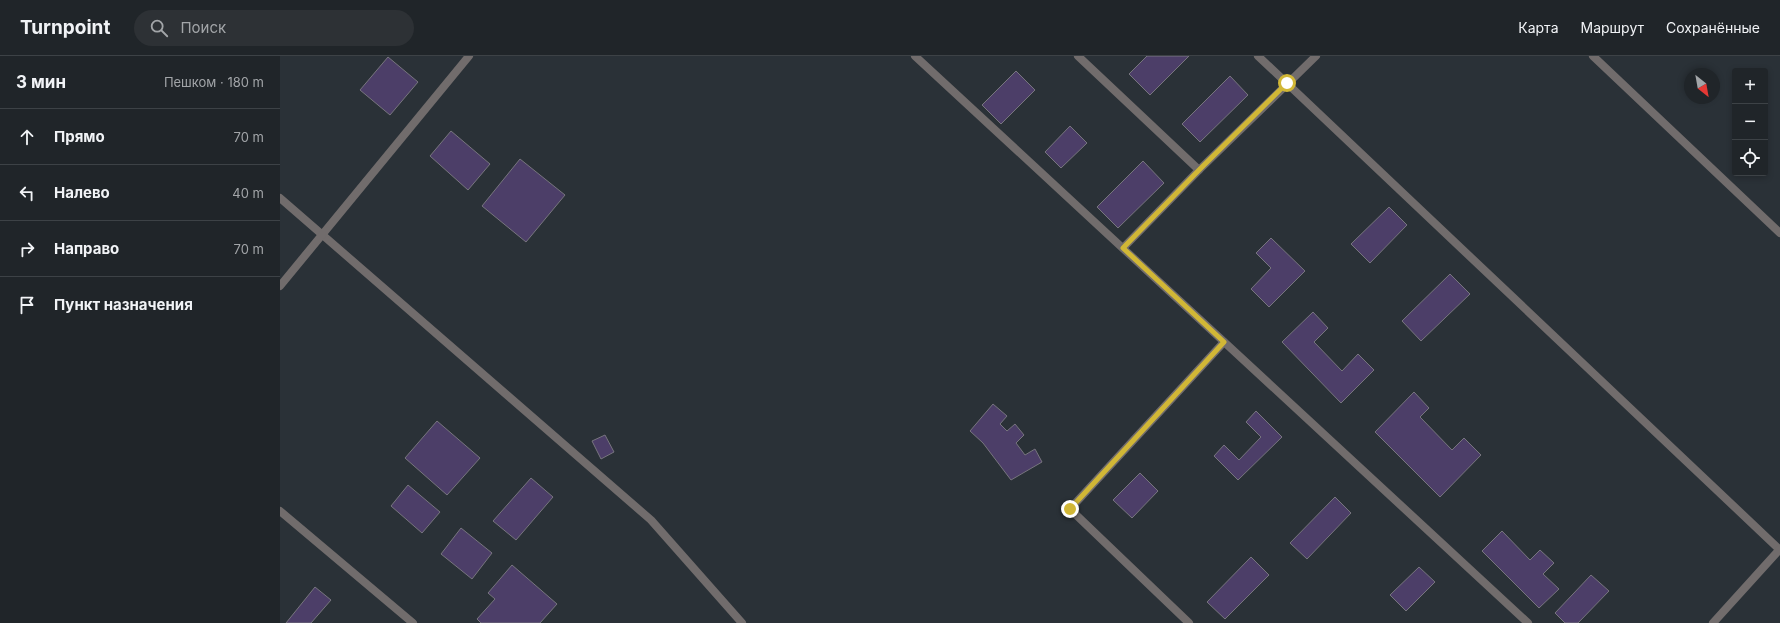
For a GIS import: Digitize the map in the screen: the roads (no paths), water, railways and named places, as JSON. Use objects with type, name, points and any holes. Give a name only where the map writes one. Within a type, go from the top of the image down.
[{"type":"street","points":[[280,286],[469,56]]},
{"type":"street","points":[[915,56],[1528,623]]},
{"type":"street","points":[[1078,56],[1199,170]]},
{"type":"street","points":[[1258,56],[1780,549],[1713,623]]},
{"type":"street","points":[[1123,248],[1199,170],[1316,56]]},
{"type":"street","points":[[1593,56],[1780,233]]},
{"type":"street","points":[[280,198],[651,520],[742,623]]},
{"type":"street","points":[[1189,623],[1070,509],[1224,342]]},
{"type":"street","points":[[280,511],[413,623]]}]
